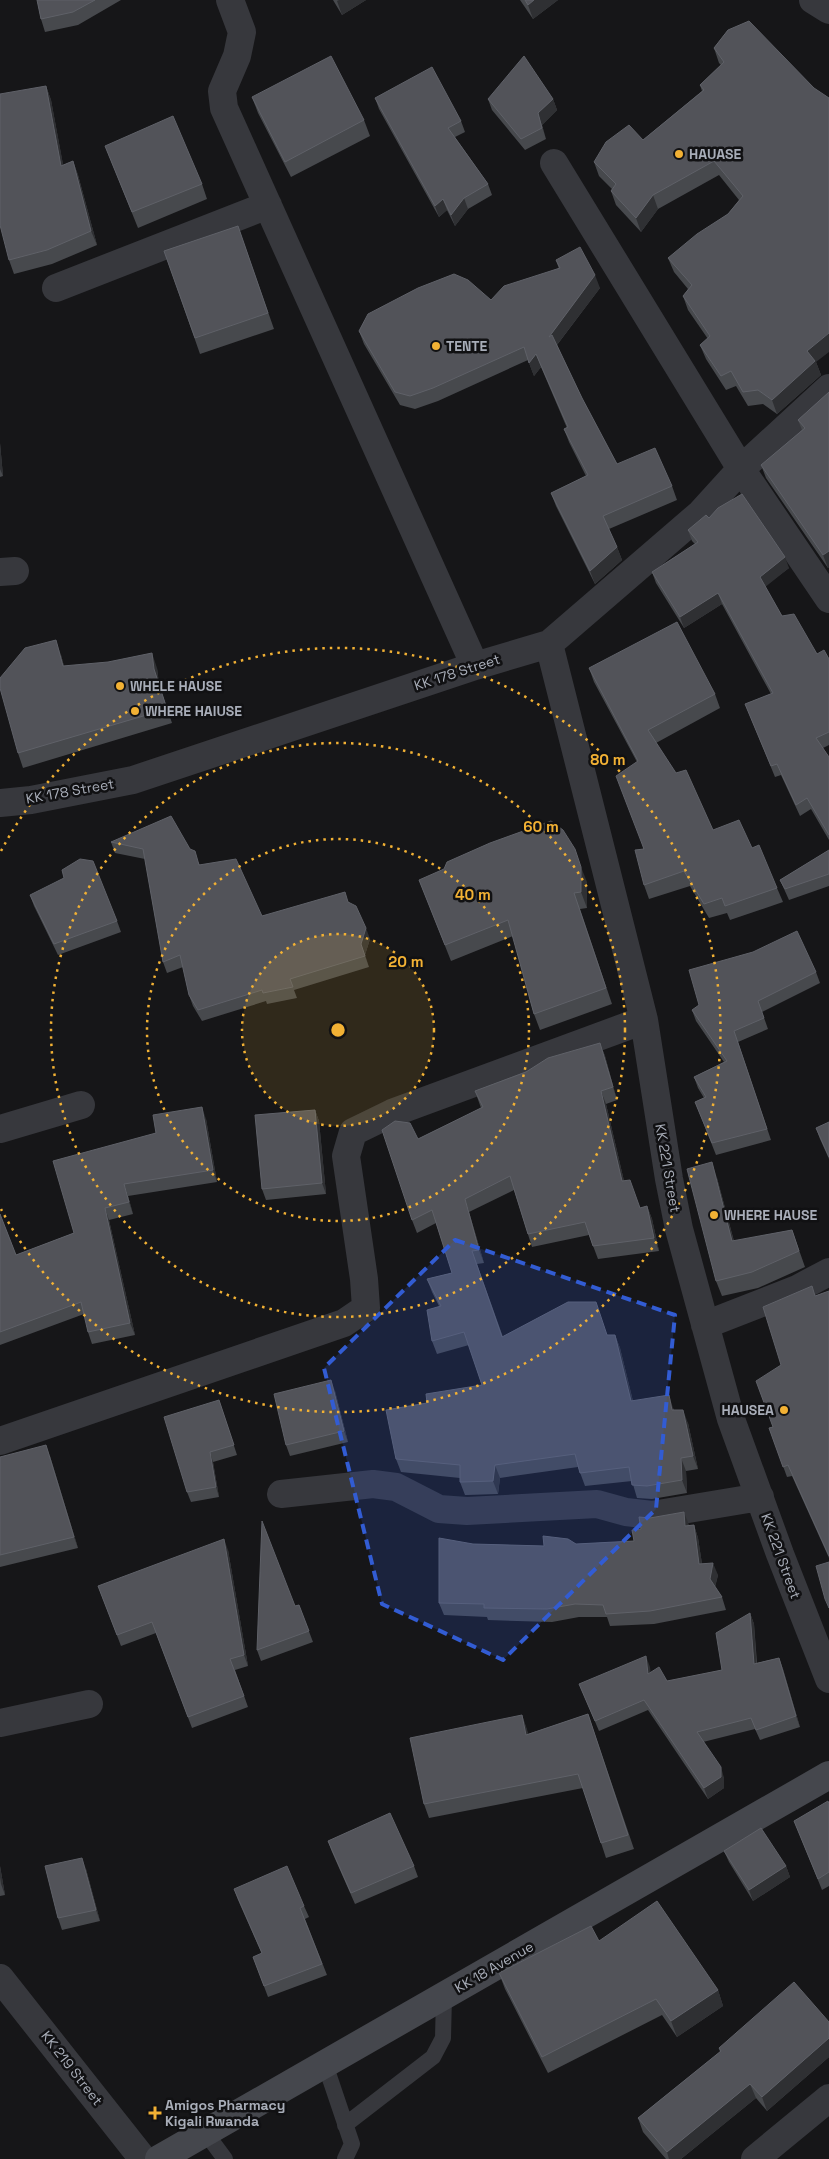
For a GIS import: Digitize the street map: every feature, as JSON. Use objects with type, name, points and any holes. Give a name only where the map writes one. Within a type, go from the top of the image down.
[{"type":"main road","name":"KK 18 Avenue","points":[[159,2159],[829,1776]]},
{"type":"street","points":[[230,0],[242,32],[237,56],[222,91],[224,108],[475,666]]},
{"type":"street","points":[[813,0],[829,10]]},
{"type":"street","points":[[554,163],[741,469],[829,599]]},
{"type":"street","points":[[56,288],[268,205]]},
{"type":"street","name":"KK 178 Street","points":[[0,803],[31,800],[133,780],[475,666],[549,644],[701,512],[741,469],[829,388]]},
{"type":"street","name":"KK 221 Street","points":[[549,644],[644,1020],[669,1179],[679,1229],[731,1419],[780,1554],[829,1679]]},
{"type":"street","points":[[0,1441],[344,1324],[366,1308],[364,1278],[346,1156],[353,1132],[392,1113],[644,1020]]},
{"type":"street","points":[[0,1130],[81,1105]]},
{"type":"street","points":[[705,1324],[797,1289],[829,1272]]},
{"type":"street","points":[[282,1494],[374,1484],[396,1487],[439,1509],[467,1511],[597,1504],[626,1512],[652,1515],[760,1497]]},
{"type":"street","points":[[0,1723],[89,1704]]},
{"type":"street","name":"KK 219 Street","points":[[0,1978],[143,2159]]},
{"type":"street","points":[[755,2159],[829,2098]]},
{"type":"lane","points":[[345,2125],[433,2057],[443,2038],[444,1996]]},
{"type":"lane","points":[[325,2064],[352,2144],[345,2159]]},
{"type":"lane","points":[[205,2132],[225,2159]]},
{"type":"highlighted area","points":[[455,1240],[675,1315],[656,1509],[503,1660],[382,1604],[324,1368]]},
{"type":"building","points":[[37,0],[95,0],[73,12],[41,19]]},
{"type":"building","points":[[525,0],[534,0],[528,5]]},
{"type":"building","points":[[749,21],[814,88],[829,98],[829,333],[807,351],[815,361],[772,400],[758,390],[743,392],[731,371],[721,376],[700,345],[710,336],[683,296],[692,285],[668,258],[697,234],[728,214],[743,196],[714,161],[653,195],[636,218],[611,191],[616,184],[594,162],[606,142],[629,125],[643,140],[704,90],[700,85],[724,62],[714,48],[728,30]]},
{"type":"building","points":[[331,56],[364,120],[285,162],[252,97]]},
{"type":"building","points":[[524,56],[553,99],[538,113],[542,128],[521,139],[488,99]]},
{"type":"building","points":[[432,67],[461,121],[448,128],[488,184],[464,198],[451,215],[443,199],[435,206],[375,98]]},
{"type":"building","points":[[46,86],[61,166],[73,161],[91,231],[47,250],[9,260],[0,225],[0,94]]},
{"type":"building","points":[[173,116],[202,184],[132,212],[105,146]]},
{"type":"building","points":[[238,226],[268,313],[195,338],[164,251]]},
{"type":"building","points":[[580,247],[595,275],[549,337],[552,335],[582,398],[617,464],[655,448],[672,486],[603,516],[617,547],[590,571],[551,493],[588,475],[564,429],[568,427],[536,354],[529,363],[524,347],[433,388],[410,396],[395,392],[359,331],[368,314],[418,288],[454,274],[468,280],[491,300],[504,286],[560,268],[556,260]]},
{"type":"building","points":[[829,392],[829,551],[823,555],[761,465],[805,428],[798,420]]},
{"type":"building","points":[[742,494],[785,557],[760,577],[782,616],[794,614],[817,654],[824,650],[829,659],[829,732],[816,738],[829,757],[829,835],[807,798],[796,805],[777,764],[771,766],[745,704],[773,693],[718,593],[680,617],[652,572],[698,542],[688,530],[706,515],[709,518],[718,508]]},
{"type":"building","points":[[677,622],[715,694],[648,730],[676,773],[686,770],[713,830],[739,820],[752,848],[759,845],[777,888],[725,906],[722,898],[704,904],[684,871],[644,885],[635,850],[644,849],[616,776],[638,761],[589,668]]},
{"type":"building","points":[[56,640],[63,666],[108,662],[152,653],[154,669],[167,709],[18,753],[0,688],[0,678],[25,648]]},
{"type":"building","points":[[171,816],[190,849],[195,851],[199,865],[236,859],[262,916],[345,892],[348,902],[356,906],[366,928],[361,944],[365,956],[290,979],[293,987],[263,993],[262,990],[198,1010],[189,995],[180,955],[163,962],[143,849],[111,842]]},
{"type":"building","points":[[551,821],[563,830],[575,849],[581,867],[581,892],[574,893],[606,988],[534,1014],[508,920],[445,945],[419,880],[444,869],[447,862],[490,843]]},
{"type":"building","points":[[829,850],[829,874],[785,889],[780,880]]},
{"type":"building","points":[[80,859],[93,861],[117,921],[54,944],[30,895],[64,878],[62,870]]},
{"type":"building","points":[[797,931],[816,972],[758,1001],[764,1018],[734,1031],[767,1129],[712,1143],[695,1102],[706,1097],[694,1077],[727,1061],[692,1010],[699,1005],[689,970],[753,952]]},
{"type":"building","points":[[600,1043],[613,1087],[601,1091],[622,1181],[630,1180],[640,1208],[647,1206],[654,1238],[593,1246],[585,1222],[528,1234],[510,1176],[465,1199],[479,1250],[472,1251],[502,1337],[568,1302],[596,1302],[607,1335],[615,1335],[631,1401],[669,1395],[672,1410],[683,1410],[693,1456],[681,1458],[682,1480],[647,1486],[632,1485],[629,1467],[580,1473],[575,1454],[495,1465],[493,1481],[460,1482],[460,1465],[396,1459],[386,1410],[427,1403],[426,1394],[482,1385],[464,1332],[432,1341],[427,1310],[441,1306],[427,1279],[452,1273],[432,1210],[412,1220],[382,1130],[395,1121],[410,1123],[418,1139],[483,1107],[475,1091],[526,1072],[548,1058]]},
{"type":"building","points":[[202,1107],[213,1170],[124,1184],[129,1202],[105,1208],[130,1323],[88,1332],[81,1302],[0,1332],[0,1214],[16,1255],[74,1233],[53,1161],[156,1133],[153,1115]]},
{"type":"building","points":[[315,1110],[322,1183],[262,1189],[255,1115]]},
{"type":"building","points":[[829,1122],[829,1157],[816,1128]]},
{"type":"building","name":"WHERE HAUSE","points":[[712,1162],[732,1241],[792,1230],[799,1251],[752,1272],[716,1281],[687,1169]]},
{"type":"building","points":[[812,1286],[815,1296],[829,1291],[829,1556],[788,1465],[783,1467],[769,1428],[773,1427],[756,1381],[781,1365],[763,1307]]},
{"type":"building","points":[[331,1380],[344,1431],[286,1445],[274,1394]]},
{"type":"building","points":[[219,1400],[234,1445],[210,1452],[216,1487],[187,1492],[164,1417]]},
{"type":"building","points":[[46,1445],[74,1537],[0,1555],[0,1457]]},
{"type":"building","points":[[684,1512],[685,1526],[694,1525],[699,1564],[713,1563],[710,1579],[722,1597],[650,1611],[606,1614],[603,1605],[575,1604],[547,1609],[484,1608],[484,1604],[439,1603],[439,1538],[473,1544],[544,1546],[543,1536],[568,1539],[576,1544],[634,1541],[632,1530],[641,1529],[639,1517],[650,1518]]},
{"type":"building","points":[[262,1521],[295,1606],[299,1605],[309,1631],[257,1650]]},
{"type":"building","points":[[224,1539],[244,1655],[230,1659],[244,1696],[188,1717],[152,1622],[117,1635],[98,1586]]},
{"type":"building","points":[[829,1562],[829,1608],[816,1566]]},
{"type":"building","points":[[750,1613],[754,1664],[779,1658],[796,1716],[756,1730],[751,1718],[697,1732],[721,1767],[721,1777],[704,1788],[644,1700],[595,1721],[579,1684],[646,1656],[648,1674],[659,1667],[667,1681],[722,1670],[716,1633]]},
{"type":"building","points":[[588,1714],[628,1835],[601,1843],[578,1774],[424,1804],[410,1738],[522,1715],[526,1735]]},
{"type":"building","points":[[828,1801],[829,1872],[818,1879],[794,1821]]},
{"type":"building","points":[[390,1813],[414,1866],[351,1893],[328,1841]]},
{"type":"building","points":[[761,1828],[786,1866],[749,1890],[724,1851]]},
{"type":"building","points":[[82,1858],[96,1910],[58,1918],[45,1866]]},
{"type":"building","points":[[287,1866],[304,1906],[300,1908],[322,1964],[264,1986],[253,1957],[262,1953],[234,1889]]},
{"type":"building","points":[[657,1901],[718,1990],[671,2021],[656,1999],[542,2057],[499,1973],[591,1926],[599,1941]]},
{"type":"building","points":[[794,1982],[829,2022],[829,2038],[762,2097],[750,2084],[667,2152],[638,2118],[721,2051],[719,2048]]},
{"type":"place","name":"HAUASE","points":[[679,154]]},
{"type":"place","name":"TENTE","points":[[436,346]]},
{"type":"place","name":"WHELE HAUSE","points":[[120,686]]},
{"type":"place","name":"WHERE HAIUSE","points":[[135,711]]},
{"type":"place","name":"WHERE HAUSE","points":[[714,1215]]},
{"type":"place","name":"HAUSEA","points":[[784,1410]]},
{"type":"place","name":"Amigos Pharmacy Kigali Rwanda","points":[[155,2113]]}]
